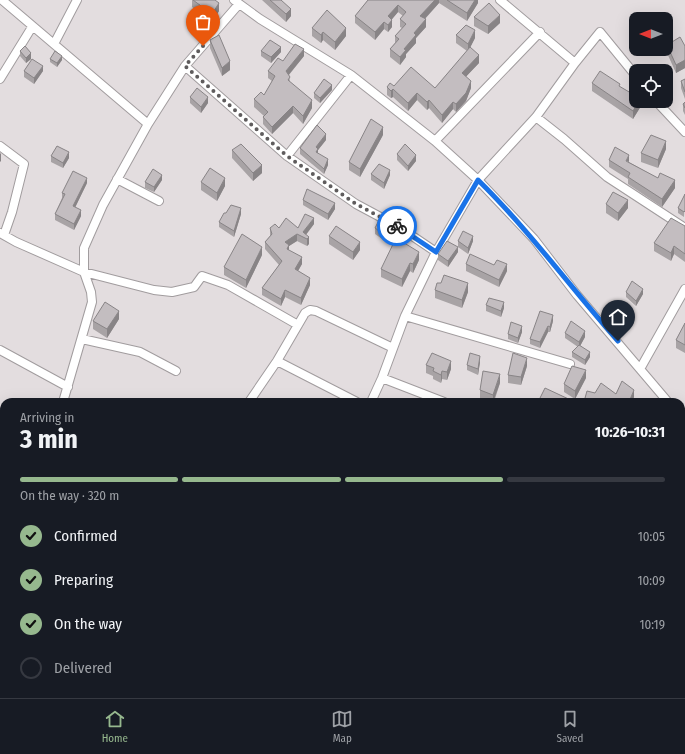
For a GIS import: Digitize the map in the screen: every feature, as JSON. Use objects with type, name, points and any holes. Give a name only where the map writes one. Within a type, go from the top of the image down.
[{"type":"street","points":[[2,0],[148,124]]},
{"type":"street","points":[[54,44],[77,0]]},
{"type":"street","points":[[500,0],[540,32],[575,63]]},
{"type":"street","points":[[64,398],[92,302],[91,292],[84,272],[84,248],[117,179],[148,124],[185,66],[236,2],[351,75],[435,141],[478,180],[534,239],[578,295],[665,398]]},
{"type":"street","points":[[0,79],[32,27]]},
{"type":"street","points":[[435,141],[540,32]]},
{"type":"street","points":[[373,398],[382,378],[405,316],[436,252],[478,180],[536,117],[575,63],[600,32],[629,67]]},
{"type":"street","points":[[185,66],[287,156],[356,204],[399,227],[436,252]]},
{"type":"street","points":[[287,156],[351,75]]},
{"type":"street","points":[[663,108],[685,132]]},
{"type":"street","points":[[536,117],[564,139],[607,177],[685,228]]},
{"type":"street","points":[[0,146],[24,164],[12,212],[2,234],[84,272],[154,290],[172,292],[194,287],[202,276],[228,286],[298,325]]},
{"type":"street","points":[[117,179],[159,201]]},
{"type":"street","points":[[640,369],[685,289]]},
{"type":"street","points":[[252,398],[277,361],[305,313],[310,310],[316,311],[393,348]]},
{"type":"street","points":[[405,316],[570,364]]},
{"type":"street","points":[[82,339],[140,352],[176,371]]},
{"type":"street","points":[[0,350],[68,387]]},
{"type":"street","points":[[277,361],[349,398]]},
{"type":"street","points":[[382,378],[434,398]]},
{"type":"building","points":[[193,0],[215,0],[219,3],[212,14]]},
{"type":"building","points":[[270,0],[281,0],[291,9],[286,14]]},
{"type":"building","points":[[368,0],[435,0],[420,16],[426,19],[414,33],[416,35],[404,49],[406,50],[400,57],[390,49],[399,39],[395,36],[406,24],[400,19],[406,12],[398,5],[388,16],[392,20],[388,25],[384,22],[375,32],[355,16]]},
{"type":"building","points":[[447,0],[475,0],[467,13]]},
{"type":"building","points":[[489,3],[500,15],[488,26],[474,17]]},
{"type":"building","points":[[327,10],[346,28],[335,42],[323,32],[321,35],[312,28]]},
{"type":"building","points":[[466,25],[475,30],[468,44],[456,35]]},
{"type":"building","points":[[219,35],[230,61],[222,68],[210,40]]},
{"type":"building","points":[[680,37],[685,46],[685,60],[676,65],[672,56],[673,41]]},
{"type":"building","points":[[270,40],[281,47],[271,57],[261,51]]},
{"type":"building","points":[[295,44],[304,49],[286,71],[290,77],[288,80],[312,100],[303,116],[293,106],[272,127],[263,117],[268,112],[254,99],[261,92],[264,95],[275,76],[268,71],[278,58],[283,61]]},
{"type":"building","points":[[25,46],[31,53],[26,58],[20,51]]},
{"type":"building","points":[[470,47],[479,55],[462,73],[471,81],[466,93],[456,104],[453,102],[442,115],[429,100],[427,102],[417,93],[408,103],[393,89],[391,91],[387,87],[390,83],[394,86],[411,67],[435,88]]},
{"type":"building","points":[[55,51],[62,56],[57,63],[50,59]]},
{"type":"building","points":[[32,59],[43,66],[34,78],[24,71]]},
{"type":"building","points":[[600,71],[620,84],[619,86],[629,92],[629,108],[635,108],[633,111],[592,83]]},
{"type":"building","points":[[324,79],[332,85],[320,98],[314,93]]},
{"type":"building","points":[[685,79],[685,92],[681,81]]},
{"type":"building","points":[[197,88],[208,97],[201,107],[190,97]]},
{"type":"building","points":[[371,119],[383,127],[360,169],[349,162]]},
{"type":"building","points":[[317,125],[326,134],[316,147],[318,149],[316,152],[328,159],[324,169],[300,148]]},
{"type":"building","points":[[651,135],[666,141],[658,160],[641,153]]},
{"type":"building","points":[[241,144],[262,165],[253,173],[232,150]]},
{"type":"building","points":[[405,144],[416,155],[408,166],[397,154]]},
{"type":"building","points":[[57,146],[69,152],[63,163],[51,156]]},
{"type":"building","points":[[615,147],[629,155],[626,161],[658,178],[660,173],[675,180],[662,199],[628,177],[630,173],[609,160]]},
{"type":"building","points":[[379,164],[390,170],[384,183],[371,174]]},
{"type":"building","points":[[210,168],[225,178],[217,193],[201,182]]},
{"type":"building","points":[[153,169],[162,175],[154,187],[145,182]]},
{"type":"building","points":[[73,171],[87,178],[73,206],[81,210],[74,224],[55,214],[65,194],[62,193]]},
{"type":"building","points":[[307,189],[335,203],[328,214],[303,200]]},
{"type":"building","points":[[613,192],[628,200],[618,213],[606,204]]},
{"type":"building","points":[[685,194],[685,211],[684,212],[678,208]]},
{"type":"building","points":[[231,205],[241,208],[234,231],[219,222]]},
{"type":"building","points":[[305,214],[314,218],[303,232],[309,237],[307,239],[297,234],[285,242],[289,245],[287,249],[302,257],[295,269],[310,278],[301,298],[285,290],[281,299],[262,288],[282,261],[265,242],[272,234],[270,228],[275,224],[279,228],[286,218],[298,228]]},
{"type":"building","points":[[380,218],[391,223],[385,235],[375,228]]},
{"type":"building","points":[[671,218],[685,226],[685,254],[674,246],[671,253],[654,243]]},
{"type":"building","points":[[336,226],[360,242],[353,252],[329,236]]},
{"type":"building","points":[[463,231],[473,236],[468,248],[458,241]]},
{"type":"building","points":[[242,234],[262,247],[246,280],[224,267]]},
{"type":"building","points":[[396,238],[419,252],[413,264],[410,263],[402,279],[381,269]]},
{"type":"building","points":[[447,241],[458,247],[448,261],[438,254]]},
{"type":"building","points":[[470,254],[494,265],[497,260],[507,264],[499,280],[466,264]]},
{"type":"building","points":[[444,275],[468,283],[462,300],[435,290],[437,283],[441,283]]},
{"type":"building","points":[[632,281],[643,289],[636,301],[626,292]]},
{"type":"building","points":[[489,298],[504,302],[501,311],[486,305]]},
{"type":"building","points":[[105,302],[119,311],[107,329],[93,321]]},
{"type":"building","points":[[540,311],[553,315],[550,327],[548,326],[540,342],[530,339]]},
{"type":"building","points":[[571,321],[585,331],[579,342],[565,333]]},
{"type":"building","points":[[511,322],[522,326],[518,338],[508,334]]},
{"type":"building","points":[[685,323],[685,345],[676,340]]},
{"type":"building","points":[[579,345],[590,352],[585,360],[572,352]]},
{"type":"building","points":[[432,353],[451,361],[447,372],[442,371],[441,375],[433,371],[434,368],[426,365]]},
{"type":"building","points":[[470,353],[480,356],[478,369],[467,365]]},
{"type":"building","points":[[513,353],[527,358],[521,377],[508,375]]},
{"type":"building","points":[[572,366],[586,370],[575,391],[564,384]]},
{"type":"building","points":[[483,371],[500,374],[493,395],[480,390]]},
{"type":"building","points":[[622,381],[634,390],[631,398],[585,398],[587,391],[595,393],[601,383],[616,394]]},
{"type":"building","points":[[545,388],[566,398],[540,398]]},
{"type":"way so far","points":[[203,46],[185,66],[287,156],[356,204],[397,226]]},
{"type":"route","points":[[397,226],[436,252],[478,180],[495,196],[534,239],[578,295],[618,341]]}]
